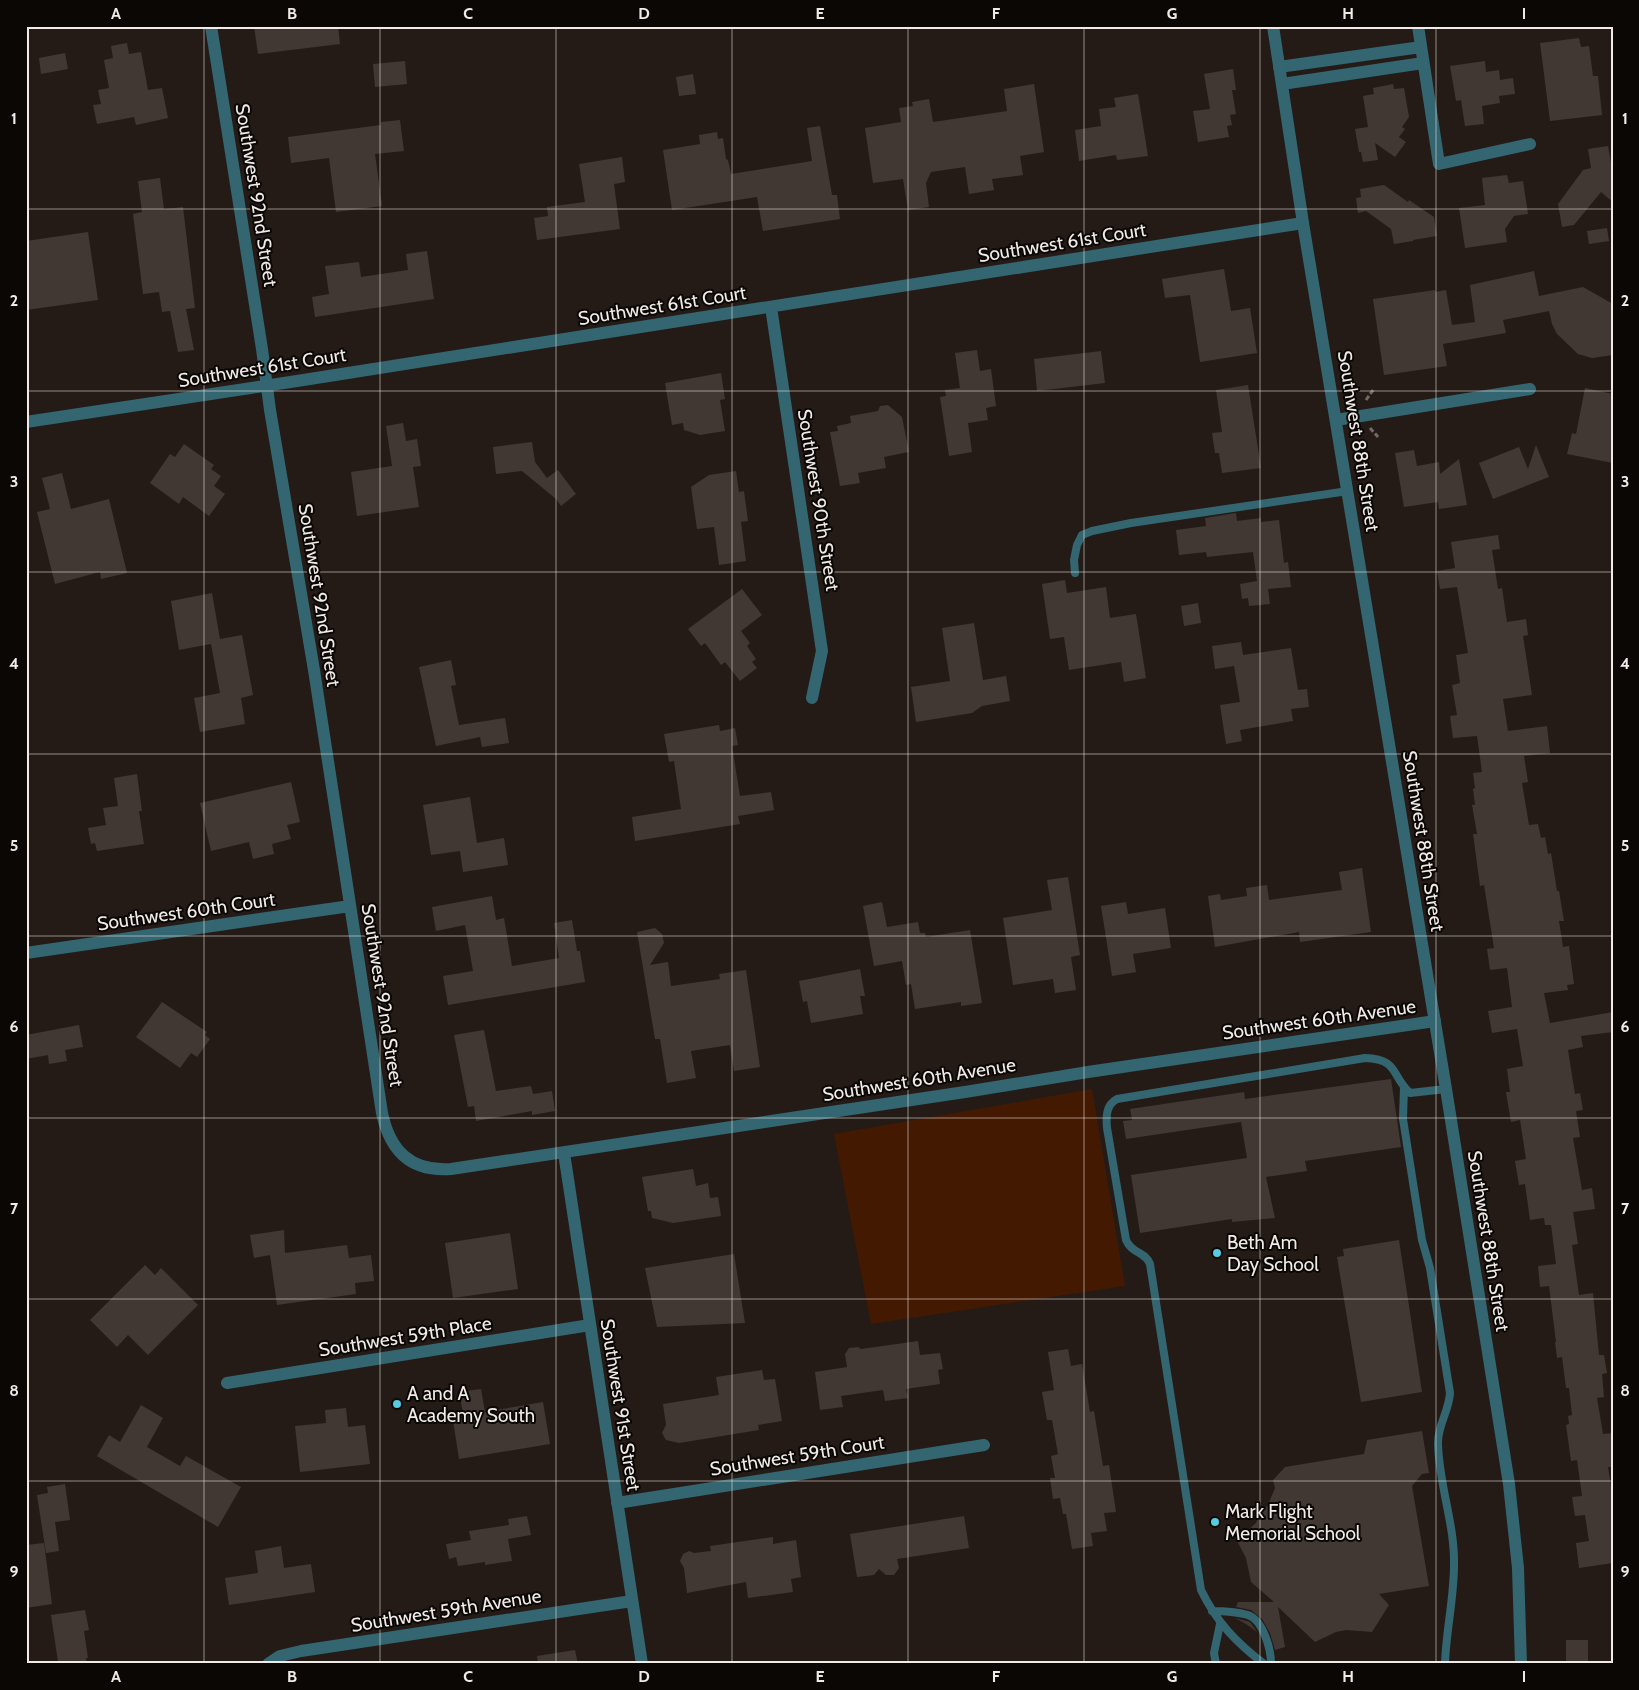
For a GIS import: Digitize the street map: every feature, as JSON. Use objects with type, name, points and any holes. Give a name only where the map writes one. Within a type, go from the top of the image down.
[{"type":"street","name":"Southwest 92nd Street","points":[[211,26],[385,1128],[390,1140],[410,1160]]},
{"type":"street","name":"Southwest 88th Street","points":[[1273,26],[1509,1484],[1518,1560],[1521,1664]]},
{"type":"street","points":[[1418,26],[1439,164],[1530,144]]},
{"type":"street","points":[[1280,67],[1421,47]]},
{"type":"street","points":[[1282,84],[1423,63]]},
{"type":"street","name":"Southwest 61st Court","points":[[26,422],[1304,223]]},
{"type":"street","name":"Southwest 90th Street","points":[[771,307],[822,651],[812,698]]},
{"type":"street","points":[[1336,420],[1530,389]]},
{"type":"street","name":"Southwest 60th Court","points":[[26,953],[350,906]]},
{"type":"street","name":"Southwest 60th Avenue","points":[[410,1160],[420,1166],[439,1170],[564,1153],[1088,1072],[1435,1021]]},
{"type":"street","name":"Southwest 91st Street","points":[[564,1153],[642,1664]]},
{"type":"street","name":"Southwest 59th Place","points":[[227,1383],[590,1325]]},
{"type":"street","name":"Southwest 59th Court","points":[[617,1503],[984,1445]]},
{"type":"street","name":"Southwest 59th Avenue","points":[[268,1664],[280,1656],[302,1651],[632,1601]]},
{"type":"lane","points":[[1075,573],[1074,560],[1077,546],[1082,536],[1092,531],[1131,523],[1348,491]]},
{"type":"lane","points":[[1264,1664],[1220,1624],[1201,1590],[1150,1264],[1143,1254],[1129,1247],[1126,1240],[1106,1112],[1112,1102],[1117,1099],[1366,1058],[1381,1060],[1389,1064],[1410,1093],[1446,1089]]},
{"type":"lane","points":[[1404,1087],[1404,1128],[1422,1240],[1430,1268],[1450,1393],[1449,1405],[1438,1437],[1454,1564],[1452,1604],[1445,1649],[1445,1664]]},
{"type":"lane","points":[[1212,1611],[1250,1616],[1258,1623],[1270,1646],[1271,1664]]},
{"type":"lane","points":[[1216,1664],[1214,1653],[1220,1624]]},
{"type":"path","points":[[1364,402],[1373,390]]},
{"type":"shaded area","points":[[1092,1089],[1125,1286],[871,1324],[834,1134]]},
{"type":"building","points":[[254,26],[338,26],[340,44],[258,54]]},
{"type":"building","points":[[1579,38],[1581,47],[1589,46],[1593,76],[1598,76],[1602,115],[1550,121],[1540,43]]},
{"type":"building","points":[[127,43],[129,54],[141,52],[148,90],[162,88],[168,118],[136,125],[134,117],[97,124],[93,105],[101,104],[98,90],[109,88],[104,60],[113,58],[111,46]]},
{"type":"building","points":[[65,53],[68,69],[41,74],[39,58]]},
{"type":"building","points":[[405,61],[407,84],[375,87],[373,64]]},
{"type":"building","points":[[1485,61],[1486,72],[1499,70],[1500,80],[1513,78],[1515,94],[1499,96],[1500,103],[1482,106],[1484,124],[1465,126],[1461,100],[1456,101],[1450,66]]},
{"type":"building","points":[[1233,69],[1236,90],[1232,90],[1236,114],[1230,115],[1232,125],[1227,126],[1229,137],[1198,142],[1193,111],[1210,109],[1204,74]]},
{"type":"building","points":[[693,74],[696,94],[679,96],[676,77]]},
{"type":"building","points":[[1034,84],[1044,152],[1020,156],[1023,175],[992,179],[994,190],[969,194],[965,167],[931,172],[926,183],[929,207],[908,210],[903,179],[873,183],[865,128],[901,122],[899,108],[913,106],[912,102],[929,99],[933,122],[1007,111],[1004,89]]},
{"type":"building","points":[[1393,84],[1394,89],[1404,88],[1409,117],[1402,127],[1405,129],[1399,137],[1406,142],[1395,157],[1375,143],[1378,160],[1363,162],[1361,152],[1359,152],[1355,129],[1368,127],[1363,96],[1374,94],[1373,88]]},
{"type":"building","points":[[1138,94],[1148,156],[1117,160],[1116,155],[1079,161],[1075,130],[1101,126],[1099,109],[1116,107],[1114,98]]},
{"type":"building","points":[[400,120],[404,151],[375,154],[382,206],[336,212],[329,158],[291,163],[288,137],[381,125],[381,122]]},
{"type":"building","points":[[820,126],[832,195],[837,195],[840,219],[763,231],[757,197],[672,210],[663,150],[700,144],[699,135],[717,132],[718,139],[723,138],[726,159],[728,160],[731,174],[812,161],[807,128]]},
{"type":"building","points":[[1608,146],[1613,174],[1613,202],[1601,192],[1574,225],[1562,227],[1558,204],[1583,170],[1591,168],[1588,149]]},
{"type":"building","points":[[622,157],[625,182],[614,184],[620,229],[537,240],[534,218],[548,216],[547,207],[585,202],[579,164]]},
{"type":"building","points":[[1507,175],[1509,183],[1523,181],[1528,214],[1514,216],[1505,229],[1507,242],[1465,248],[1459,208],[1485,205],[1482,178]]},
{"type":"building","points":[[160,178],[164,209],[183,207],[195,308],[186,309],[194,350],[178,352],[170,311],[162,312],[159,292],[143,294],[133,214],[142,212],[138,181]]},
{"type":"building","points":[[1384,185],[1434,217],[1437,236],[1394,244],[1391,229],[1366,211],[1358,213],[1356,198],[1361,197],[1360,189]]},
{"type":"building","points":[[1607,228],[1609,241],[1589,244],[1587,231]]},
{"type":"building","points":[[88,232],[98,300],[26,310],[26,241]]},
{"type":"building","points":[[427,251],[434,299],[315,317],[312,297],[329,294],[325,266],[359,262],[361,277],[408,270],[406,254]]},
{"type":"building","points":[[1224,269],[1231,311],[1250,308],[1257,353],[1200,362],[1190,295],[1165,298],[1162,279]]},
{"type":"building","points":[[1534,271],[1539,296],[1583,287],[1613,304],[1613,355],[1592,358],[1578,354],[1557,334],[1549,311],[1503,320],[1506,333],[1443,344],[1447,366],[1384,375],[1373,299],[1446,290],[1452,325],[1475,322],[1470,285]]},
{"type":"building","points":[[977,350],[980,371],[991,369],[996,406],[986,408],[988,420],[968,423],[972,452],[949,456],[940,397],[946,396],[945,390],[960,388],[955,353]]},
{"type":"building","points":[[1101,351],[1105,383],[1037,391],[1034,359]]},
{"type":"building","points":[[721,373],[725,399],[720,400],[725,431],[700,435],[684,430],[683,423],[672,425],[665,383]]},
{"type":"building","points":[[1248,385],[1261,468],[1222,473],[1219,453],[1215,453],[1212,433],[1222,432],[1216,390]]},
{"type":"building","points":[[1585,388],[1613,394],[1613,463],[1567,454],[1572,433],[1576,434]]},
{"type":"building","points":[[888,405],[902,417],[909,452],[884,457],[886,468],[858,473],[860,483],[840,486],[830,432],[838,431],[837,426],[851,423],[850,416],[878,411],[880,406]]},
{"type":"building","points":[[403,423],[406,441],[417,439],[421,466],[413,467],[419,507],[357,516],[351,472],[392,466],[386,426]]},
{"type":"building","points":[[532,442],[535,462],[547,478],[558,470],[576,494],[561,506],[556,499],[522,471],[496,474],[493,447]]},
{"type":"building","points":[[184,444],[214,465],[211,469],[221,476],[214,486],[225,494],[209,516],[183,497],[179,504],[150,483],[170,454],[175,457]]},
{"type":"building","points":[[1536,445],[1549,477],[1493,499],[1479,463],[1519,447],[1528,469]]},
{"type":"building","points":[[1414,450],[1417,466],[1439,462],[1440,474],[1459,459],[1467,505],[1439,509],[1438,502],[1404,507],[1395,453]]},
{"type":"building","points":[[736,471],[739,492],[744,491],[748,521],[741,522],[746,561],[719,565],[714,527],[697,529],[691,487],[709,475]]},
{"type":"building","points":[[62,473],[71,509],[109,499],[127,573],[101,579],[100,572],[55,584],[37,512],[50,509],[42,478]]},
{"type":"building","points":[[1236,513],[1237,521],[1261,518],[1261,522],[1279,520],[1284,563],[1288,562],[1291,587],[1268,589],[1270,604],[1249,606],[1248,598],[1242,599],[1240,584],[1257,581],[1253,552],[1207,557],[1206,552],[1179,555],[1176,530],[1206,526],[1205,518]]},
{"type":"building","points":[[1498,535],[1500,549],[1492,550],[1498,589],[1502,588],[1507,622],[1526,619],[1528,635],[1523,636],[1532,695],[1503,699],[1508,731],[1547,726],[1550,753],[1524,756],[1528,782],[1522,783],[1529,825],[1538,824],[1541,838],[1545,837],[1548,854],[1551,853],[1564,921],[1559,921],[1563,947],[1569,946],[1574,984],[1567,985],[1568,990],[1544,993],[1550,1023],[1613,1012],[1613,1032],[1581,1036],[1583,1047],[1568,1050],[1575,1094],[1580,1093],[1583,1110],[1576,1111],[1580,1137],[1573,1138],[1582,1190],[1592,1188],[1595,1209],[1573,1212],[1578,1244],[1572,1245],[1579,1295],[1593,1293],[1599,1355],[1604,1355],[1607,1373],[1602,1374],[1604,1397],[1597,1398],[1603,1434],[1613,1433],[1613,1467],[1608,1467],[1613,1499],[1613,1563],[1579,1568],[1576,1543],[1589,1541],[1585,1515],[1575,1516],[1572,1497],[1582,1496],[1577,1460],[1571,1461],[1566,1425],[1569,1424],[1568,1416],[1572,1415],[1569,1388],[1566,1388],[1562,1357],[1557,1358],[1549,1286],[1540,1287],[1538,1266],[1556,1264],[1551,1225],[1545,1225],[1544,1218],[1530,1220],[1525,1184],[1519,1185],[1515,1161],[1526,1159],[1520,1120],[1511,1122],[1506,1092],[1510,1092],[1507,1069],[1523,1066],[1517,1029],[1492,1033],[1488,1011],[1512,1007],[1507,968],[1490,970],[1487,949],[1494,948],[1484,885],[1480,886],[1473,834],[1477,834],[1472,805],[1475,805],[1473,773],[1482,772],[1477,736],[1453,738],[1450,716],[1457,715],[1452,685],[1460,683],[1456,655],[1468,653],[1457,587],[1440,589],[1437,571],[1455,568],[1451,542]]},
{"type":"building","points":[[1065,580],[1067,593],[1106,587],[1110,618],[1136,614],[1146,678],[1124,682],[1121,662],[1069,670],[1064,637],[1050,639],[1042,584]]},
{"type":"building","points":[[742,589],[762,615],[741,631],[750,643],[747,646],[756,659],[752,662],[757,668],[740,681],[725,662],[721,665],[705,643],[701,646],[688,629]]},
{"type":"building","points":[[212,593],[220,639],[242,635],[253,695],[241,698],[245,724],[200,732],[194,698],[220,693],[211,644],[179,650],[171,601]]},
{"type":"building","points":[[1198,603],[1201,623],[1184,626],[1181,606]]},
{"type":"building","points":[[974,623],[983,680],[1006,676],[1010,701],[982,706],[972,713],[916,722],[911,687],[950,681],[942,628]]},
{"type":"building","points":[[1241,642],[1243,655],[1291,648],[1298,690],[1307,689],[1309,707],[1291,709],[1293,721],[1240,730],[1242,741],[1226,744],[1220,705],[1240,702],[1234,666],[1215,669],[1212,646]]},
{"type":"building","points":[[451,660],[456,685],[451,686],[459,725],[505,718],[509,743],[482,747],[480,737],[436,746],[419,667]]},
{"type":"building","points":[[719,725],[720,731],[735,728],[738,745],[732,746],[740,796],[771,792],[774,810],[738,816],[740,824],[635,841],[632,817],[681,809],[674,761],[669,762],[664,734]]},
{"type":"building","points":[[137,774],[142,811],[139,811],[144,844],[97,851],[95,843],[91,844],[88,828],[106,825],[103,808],[118,806],[114,778]]},
{"type":"building","points":[[291,782],[300,822],[287,825],[291,839],[272,844],[274,854],[253,859],[249,842],[211,851],[200,803]]},
{"type":"building","points":[[470,797],[477,843],[504,838],[508,865],[463,872],[460,851],[431,855],[423,805]]},
{"type":"building","points":[[1362,868],[1371,932],[1300,942],[1299,932],[1215,947],[1208,896],[1220,894],[1221,900],[1247,896],[1246,888],[1267,885],[1269,900],[1342,890],[1339,872]]},
{"type":"building","points":[[1068,877],[1080,955],[1071,957],[1076,990],[1055,993],[1053,979],[1013,985],[1003,918],[1052,910],[1047,880]]},
{"type":"building","points":[[492,896],[496,920],[504,918],[512,966],[559,958],[554,923],[572,920],[585,982],[448,1005],[443,976],[473,971],[465,925],[436,931],[432,907]]},
{"type":"building","points":[[882,902],[887,927],[918,922],[920,933],[925,933],[926,937],[970,930],[982,1003],[961,1006],[961,1002],[915,1009],[911,984],[906,985],[902,961],[874,966],[863,906]]},
{"type":"building","points":[[1126,902],[1128,914],[1165,908],[1171,948],[1133,954],[1136,972],[1112,976],[1101,906]]},
{"type":"building","points":[[655,928],[662,934],[664,943],[650,965],[668,962],[671,986],[720,979],[719,974],[746,970],[760,1067],[734,1071],[730,1045],[691,1051],[696,1078],[667,1083],[660,1039],[655,1039],[637,932]]},
{"type":"building","points":[[860,969],[865,996],[860,996],[863,1014],[811,1023],[807,1001],[803,1002],[799,981]]},
{"type":"building","points":[[162,1002],[207,1032],[205,1035],[210,1039],[197,1057],[191,1053],[180,1068],[136,1037]]},
{"type":"building","points":[[79,1025],[83,1047],[65,1050],[67,1061],[49,1064],[48,1055],[26,1059],[26,1035]]},
{"type":"building","points":[[484,1030],[496,1091],[531,1086],[533,1094],[552,1091],[555,1111],[532,1115],[532,1111],[476,1121],[474,1106],[468,1107],[454,1035]]},
{"type":"building","points":[[1391,1079],[1401,1147],[1305,1161],[1307,1171],[1266,1177],[1275,1218],[1232,1222],[1232,1219],[1140,1233],[1131,1175],[1247,1158],[1241,1122],[1126,1139],[1123,1121],[1132,1120],[1130,1109],[1244,1092],[1245,1099]]},
{"type":"building","points":[[693,1169],[696,1186],[708,1183],[710,1198],[718,1197],[721,1216],[673,1223],[652,1218],[651,1211],[648,1211],[642,1177]]},
{"type":"building","points":[[284,1230],[285,1253],[347,1245],[349,1258],[371,1255],[374,1281],[355,1283],[356,1294],[277,1305],[270,1255],[254,1258],[250,1235]]},
{"type":"building","points":[[510,1233],[518,1289],[453,1298],[445,1243]]},
{"type":"building","points":[[1399,1240],[1422,1392],[1361,1402],[1337,1257],[1344,1256],[1343,1249]]},
{"type":"building","points":[[734,1254],[745,1323],[657,1327],[645,1268]]},
{"type":"building","points":[[145,1265],[155,1275],[161,1268],[198,1305],[148,1355],[128,1335],[117,1347],[90,1320]]},
{"type":"building","points":[[918,1341],[920,1355],[940,1353],[943,1369],[938,1370],[940,1384],[906,1389],[908,1398],[885,1401],[883,1390],[841,1396],[843,1407],[820,1410],[815,1372],[847,1367],[845,1354],[849,1348],[858,1347],[861,1349]]},
{"type":"building","points":[[1068,1349],[1071,1366],[1082,1364],[1090,1412],[1094,1411],[1103,1466],[1109,1465],[1116,1512],[1104,1513],[1107,1531],[1091,1533],[1093,1546],[1072,1549],[1066,1514],[1063,1514],[1060,1498],[1053,1499],[1050,1478],[1055,1478],[1051,1456],[1058,1454],[1052,1420],[1047,1420],[1042,1392],[1054,1390],[1048,1352]]},
{"type":"building","points":[[762,1370],[764,1380],[775,1379],[782,1421],[758,1425],[759,1430],[679,1443],[666,1440],[662,1433],[666,1425],[663,1404],[719,1395],[716,1377]]},
{"type":"building","points":[[481,1389],[485,1412],[543,1402],[550,1444],[459,1459],[453,1420],[464,1418],[459,1392]]},
{"type":"building","points":[[141,1405],[163,1418],[147,1447],[180,1466],[186,1456],[241,1487],[218,1527],[97,1456],[109,1435],[120,1442]]},
{"type":"building","points":[[346,1408],[348,1427],[365,1425],[370,1464],[300,1472],[295,1426],[326,1423],[325,1410]]},
{"type":"building","points":[[1422,1431],[1429,1473],[1422,1474],[1412,1486],[1429,1586],[1379,1594],[1389,1605],[1372,1632],[1346,1630],[1336,1632],[1315,1642],[1278,1607],[1285,1647],[1275,1650],[1270,1633],[1262,1619],[1251,1610],[1236,1607],[1238,1602],[1274,1602],[1251,1582],[1246,1558],[1235,1537],[1256,1523],[1263,1506],[1267,1507],[1275,1488],[1273,1480],[1285,1467],[1364,1454],[1367,1440]]},
{"type":"building","points":[[65,1484],[70,1520],[55,1522],[59,1551],[46,1553],[37,1495],[48,1493],[47,1487]]},
{"type":"building","points":[[527,1516],[531,1535],[508,1539],[512,1561],[458,1566],[456,1557],[449,1559],[446,1544],[471,1540],[469,1531],[509,1525],[508,1519]]},
{"type":"building","points":[[964,1516],[969,1548],[897,1559],[899,1568],[894,1575],[886,1575],[879,1569],[874,1575],[857,1577],[850,1534]]},
{"type":"building","points":[[773,1537],[773,1544],[796,1540],[801,1577],[791,1579],[793,1592],[748,1598],[746,1582],[687,1593],[684,1568],[680,1561],[683,1554],[689,1551],[694,1553],[711,1551],[710,1546]]},
{"type":"building","points":[[44,1543],[52,1604],[26,1608],[26,1545]]},
{"type":"building","points":[[281,1546],[284,1568],[311,1564],[315,1592],[229,1605],[225,1578],[258,1573],[255,1551]]},
{"type":"building","points":[[85,1610],[89,1630],[84,1631],[88,1658],[86,1658],[87,1664],[63,1664],[63,1662],[58,1662],[51,1615]]},
{"type":"building","points":[[1235,1618],[1250,1622],[1257,1632],[1246,1624]]},
{"type":"building","points":[[1566,1640],[1588,1640],[1588,1664],[1566,1664]]},
{"type":"building","points":[[575,1650],[578,1664],[538,1664],[537,1656]]},
{"type":"place","name":"Beth Am Day School","points":[[1217,1253]]},
{"type":"place","name":"A and A Academy South","points":[[397,1404]]},
{"type":"place","name":"Mark Flight Memorial School","points":[[1215,1522]]}]
